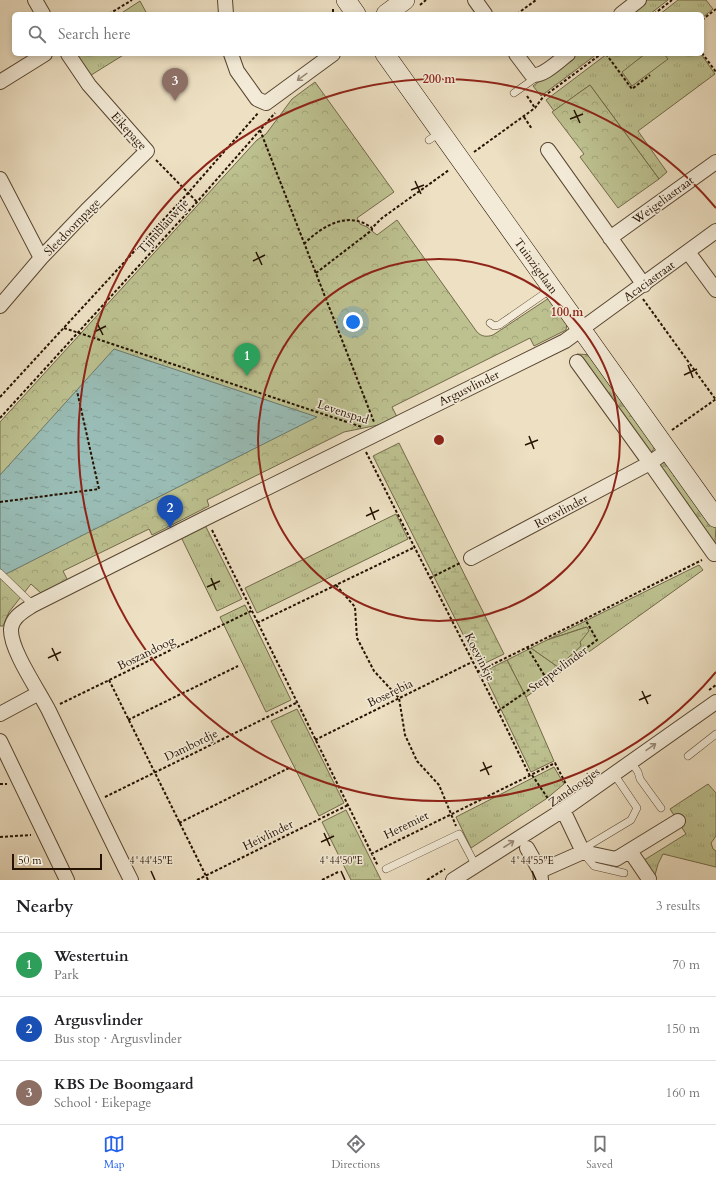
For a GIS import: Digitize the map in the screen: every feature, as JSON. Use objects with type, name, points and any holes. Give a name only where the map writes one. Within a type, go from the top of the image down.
[{"type":"street","points":[[35,0],[42,12]]},
{"type":"street","points":[[225,0],[226,12]]},
{"type":"street","points":[[346,0],[355,12]]},
{"type":"street","points":[[389,12],[405,0]]},
{"type":"street","points":[[475,0],[484,12]]},
{"type":"street","points":[[624,12],[639,0]]},
{"type":"street","points":[[0,82],[42,56]]},
{"type":"street","name":"Eikepage","points":[[69,56],[89,85],[146,151]]},
{"type":"street","points":[[232,56],[238,70],[257,98],[272,107],[331,56]]},
{"type":"street","name":"Tuinzigtlaan","points":[[386,56],[435,136],[552,288],[716,518]]},
{"type":"street","points":[[518,56],[536,74],[565,56]]},
{"type":"street","points":[[548,150],[610,238],[640,287]]},
{"type":"street","name":"Sleedoornpage","points":[[1,302],[86,211],[146,151]]},
{"type":"street","name":"Weigeliastraat","points":[[610,238],[716,162]]},
{"type":"street","points":[[0,179],[41,258]]},
{"type":"street","name":"Acaciastraat","points":[[582,330],[716,232]]},
{"type":"street","points":[[688,252],[716,290]]},
{"type":"street","name":"Argusvlinder","points":[[129,880],[48,710],[18,655],[13,642],[11,629],[16,618],[33,605],[565,341],[582,330]]},
{"type":"street","points":[[576,362],[715,554]]},
{"type":"street","name":"Rotsvlinder","points":[[471,558],[650,464],[664,445]]},
{"type":"street","points":[[0,714],[39,693]]},
{"type":"street","name":"Zandoogjes","points":[[449,874],[476,866],[557,804],[614,774],[716,702]]},
{"type":"street","points":[[0,742],[67,880]]},
{"type":"street","points":[[557,804],[582,851]]},
{"type":"street","points":[[527,848],[535,861],[541,876],[582,851],[616,859],[678,822]]},
{"type":"street","points":[[630,851],[649,879],[648,880]]},
{"type":"lane","points":[[514,93],[522,88],[536,74]]},
{"type":"lane","points":[[490,323],[494,326],[499,325],[552,288]]},
{"type":"lane","points":[[0,573],[33,605]]},
{"type":"lane","points":[[688,756],[716,734]]},
{"type":"lane","points":[[631,762],[638,772],[640,779],[661,808]]},
{"type":"lane","points":[[614,774],[636,808],[631,820],[582,851],[594,866],[624,873]]},
{"type":"lane","points":[[386,869],[459,834],[476,866]]},
{"type":"path","points":[[112,12],[132,0]]},
{"type":"path","points":[[520,12],[536,0]]},
{"type":"path","points":[[657,12],[672,0]]},
{"type":"path","points":[[704,18],[716,9]]},
{"type":"path","points":[[522,88],[535,108],[543,97],[598,56]]},
{"type":"path","points":[[607,56],[632,89],[650,75]]},
{"type":"path","points":[[704,56],[716,72]]},
{"type":"path","points":[[0,397],[188,193],[272,107]]},
{"type":"path","name":"Tijmblauwtje","points":[[0,418],[197,202],[260,130],[272,107]]},
{"type":"path","points":[[524,116],[532,129]]},
{"type":"path","name":"Levenspad","points":[[260,130],[378,433]]},
{"type":"path","name":"Eikepage","points":[[146,151],[197,202]]},
{"type":"path","points":[[304,244],[314,234],[335,222],[347,220],[358,221],[372,228],[372,230],[316,273]]},
{"type":"path","points":[[640,287],[716,400],[664,445]]},
{"type":"path","name":"Levenspad","points":[[64,328],[378,433]]},
{"type":"path","points":[[0,502],[99,489],[77,391]]},
{"type":"path","name":"Koevinkje","points":[[361,441],[477,672],[531,775],[557,804]]},
{"type":"path","points":[[206,518],[378,867]]},
{"type":"path","points":[[257,623],[415,547]]},
{"type":"path","points":[[477,672],[715,554]]},
{"type":"path","points":[[430,578],[471,558]]},
{"type":"path","points":[[336,585],[355,608],[357,638],[374,671],[399,698],[405,735],[418,761],[439,785],[459,834]]},
{"type":"path","name":"Boszandoog","points":[[48,710],[251,611]]},
{"type":"path","name":"Steppevlinder","points":[[498,711],[598,640],[585,619]]},
{"type":"path","points":[[527,647],[546,678]]},
{"type":"path","name":"Boserebia","points":[[315,740],[472,662]]},
{"type":"path","points":[[128,720],[238,666]]},
{"type":"path","points":[[109,680],[208,880]]},
{"type":"path","points":[[703,694],[716,685]]},
{"type":"path","name":"Dambordje","points":[[93,803],[296,702]]},
{"type":"path","points":[[451,815],[555,763],[569,791]]},
{"type":"path","points":[[180,823],[291,767]]},
{"type":"path","name":"Heivlinder","points":[[197,880],[348,805]]},
{"type":"path","name":"Heremiet","points":[[371,854],[451,815]]},
{"type":"path","points":[[0,837],[44,834]]},
{"type":"path","points":[[322,880],[338,872]]},
{"type":"path","points":[[426,880],[449,874]]},
{"type":"green space","points":[[647,0],[668,0],[653,12],[631,12]]},
{"type":"green space","points":[[678,0],[706,0],[713,9],[704,16],[704,12],[663,12]]},
{"type":"green space","points":[[140,1],[146,12],[123,12]]},
{"type":"green space","points":[[75,56],[122,56],[88,77]]},
{"type":"green space","points":[[573,56],[594,56],[541,96],[533,86]]},
{"type":"green space","points":[[604,56],[702,56],[715,74],[638,131],[667,172],[659,179],[590,85],[554,111],[546,100]]},
{"type":"green space","points":[[642,56],[666,56],[668,59],[632,86],[622,72]]},
{"type":"green space","points":[[315,82],[394,192],[357,218],[360,224],[367,227],[377,235],[397,220],[477,332],[481,335],[493,335],[549,298],[567,324],[566,330],[534,346],[530,338],[392,407],[397,417],[383,424],[344,432],[207,500],[209,506],[152,535],[149,529],[63,571],[68,581],[42,594],[31,584],[9,612],[3,626],[0,626],[0,422],[257,140],[266,134],[292,99]]},
{"type":"green space","points":[[590,85],[659,179],[618,208],[580,157],[584,154],[552,112]]},
{"type":"green space","points":[[577,354],[593,355],[657,443],[650,455]]},
{"type":"green space","points":[[399,443],[504,654],[479,666],[373,456]]},
{"type":"green space","points":[[668,458],[716,525],[715,543],[659,465]]},
{"type":"green space","points":[[396,514],[408,539],[257,613],[245,588]]},
{"type":"green space","points":[[205,525],[242,599],[217,611],[181,537]]},
{"type":"green space","points":[[699,565],[703,570],[526,697],[507,660],[531,648],[558,667],[580,642],[586,627],[547,640]]},
{"type":"green space","points":[[245,605],[291,700],[266,712],[220,617]]},
{"type":"green space","points":[[587,627],[589,631],[580,642],[581,646],[558,667],[531,648],[547,640]]},
{"type":"green space","points":[[507,660],[526,697],[554,761],[531,772],[483,672]]},
{"type":"green space","points":[[297,709],[344,803],[319,816],[271,721]]},
{"type":"green space","points":[[554,767],[564,784],[546,799],[471,848],[456,817]]},
{"type":"green space","points":[[708,784],[716,793],[716,836],[711,843],[713,849],[716,851],[716,867],[663,854],[655,875],[649,872],[641,862],[686,834],[670,809]]},
{"type":"green space","points":[[346,810],[381,880],[351,880],[322,822]]},
{"type":"water","points":[[114,349],[317,417],[0,577],[0,475]]},
{"type":"place","name":"KBS De Boomgaard","points":[[175,101]]},
{"type":"place","name":"Westertuin","points":[[247,376]]},
{"type":"place","name":"Argusvlinder","points":[[170,528]]}]
